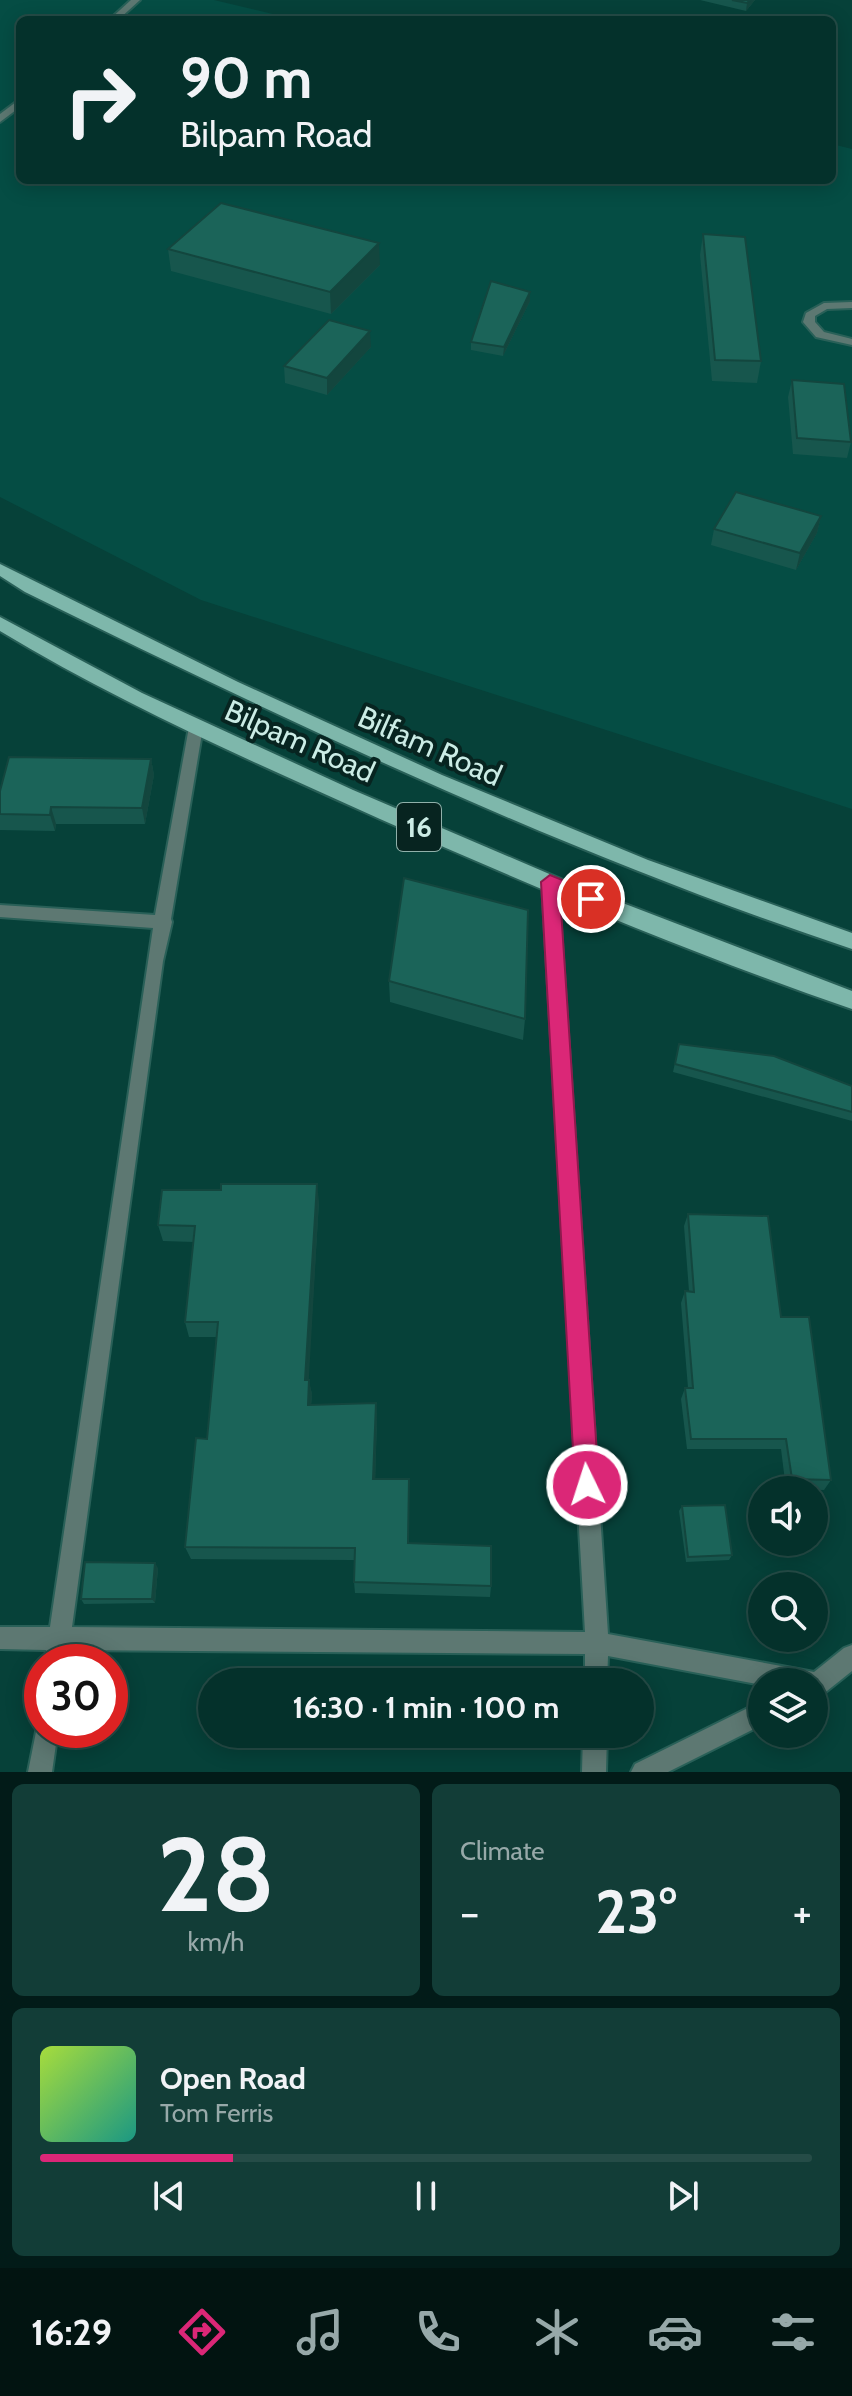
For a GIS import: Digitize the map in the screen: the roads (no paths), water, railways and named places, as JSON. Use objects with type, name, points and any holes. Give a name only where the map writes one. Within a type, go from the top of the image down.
[{"type":"main road","name":"Bilfam Road","points":[[0,569],[31,588],[272,707],[437,780],[609,853],[852,941]]},
{"type":"main road","name":"Bilpam Road","points":[[0,623],[196,727],[341,794],[550,882],[852,1000]]},
{"type":"street","points":[[118,16],[136,0]]},
{"type":"street","points":[[0,119],[16,105]]},
{"type":"street","points":[[852,305],[824,306],[810,315],[809,322],[820,335],[852,342]]},
{"type":"street","points":[[58,1644],[155,961],[196,727]]},
{"type":"street","points":[[550,882],[596,1668]]},
{"type":"street","points":[[0,911],[164,922]]},
{"type":"street","points":[[0,1638],[59,1636],[597,1643],[748,1672]]},
{"type":"street","points":[[828,1674],[852,1656]]},
{"type":"street","points":[[643,1772],[748,1720]]},
{"type":"street","points":[[40,1772],[43,1748]]},
{"type":"street","points":[[594,1772],[595,1748]]}]
